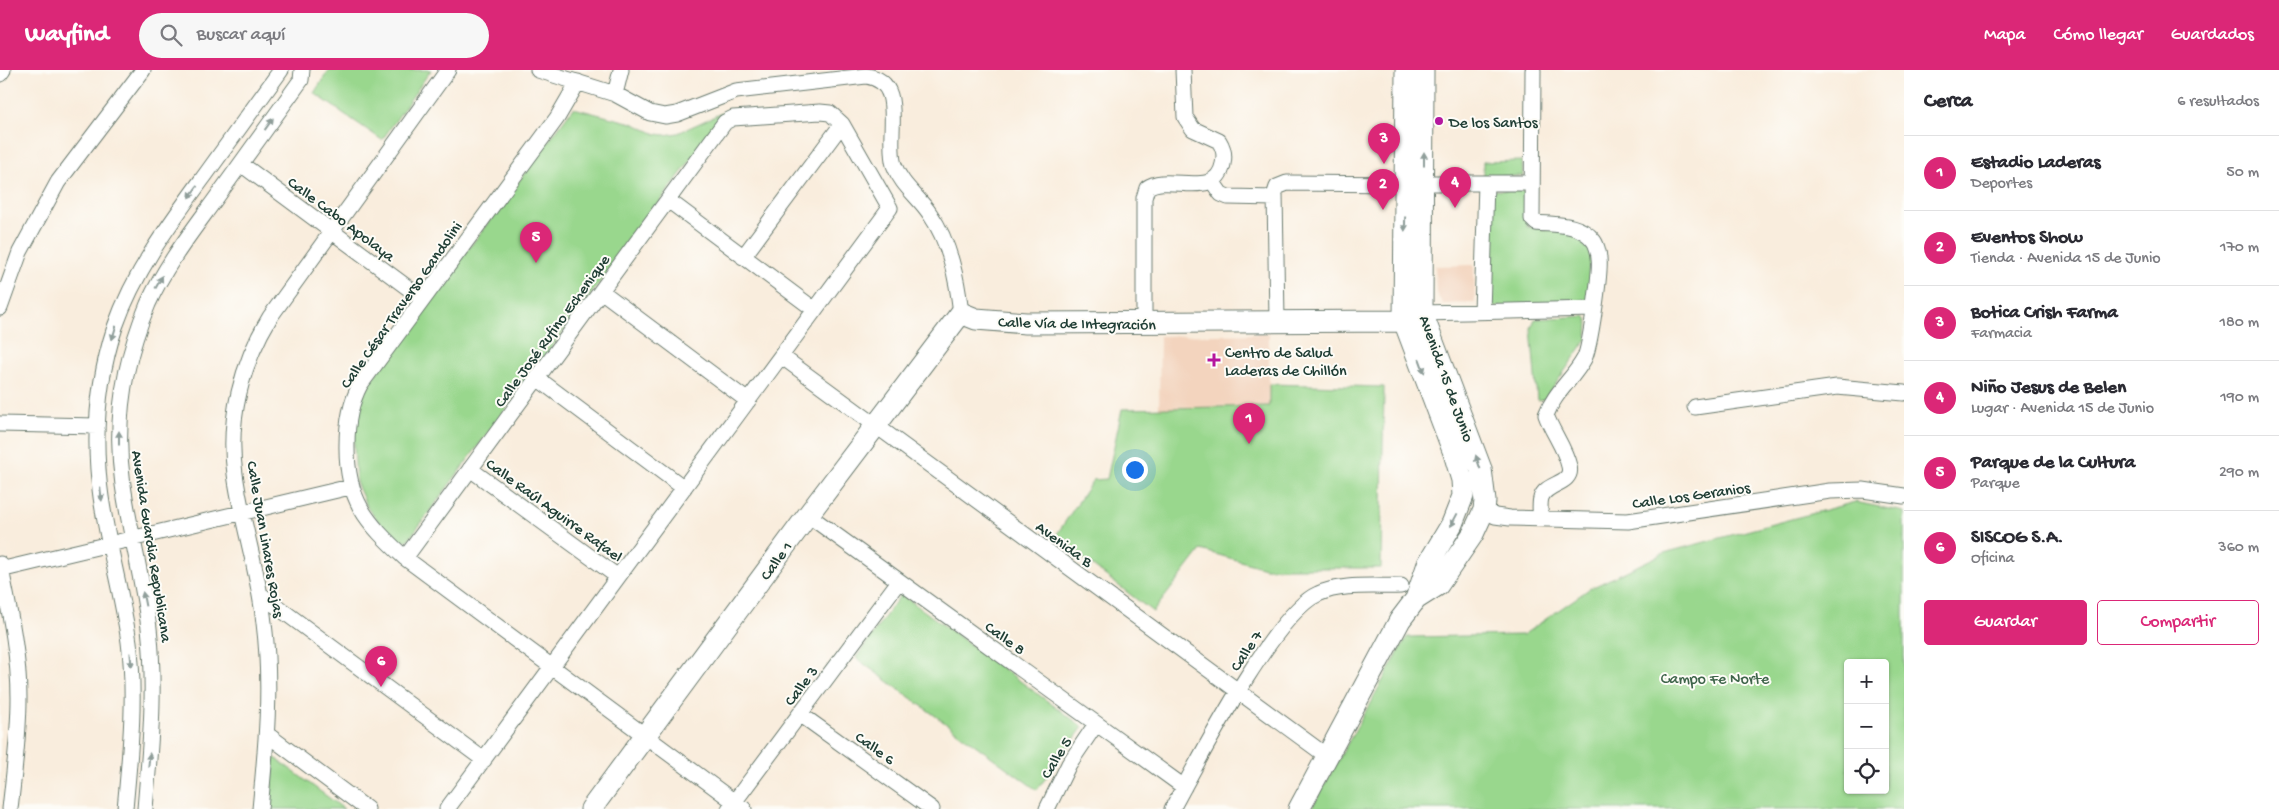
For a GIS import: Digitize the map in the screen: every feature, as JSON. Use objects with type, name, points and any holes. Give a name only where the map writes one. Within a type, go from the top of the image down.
[{"type":"street","points":[[0,74],[3,70]]},
{"type":"street","points":[[0,308],[20,252],[58,182],[143,70]]},
{"type":"street","points":[[125,809],[132,726],[132,671],[125,618],[101,498],[97,426],[109,349],[123,307],[140,271],[163,233],[281,70]]},
{"type":"street","name":"Avenida Guardia Republicana","points":[[145,809],[152,725],[152,673],[146,604],[132,538],[121,470],[120,428],[123,391],[134,343],[149,303],[166,270],[301,80],[302,70]]},
{"type":"street","name":"Calle Juan Linares Rojas","points":[[260,809],[268,736],[268,655],[260,594],[235,474],[233,437],[237,403],[244,373],[255,344],[270,317],[448,70]]},
{"type":"street","points":[[538,70],[615,94],[650,113],[665,116],[677,114],[726,93],[746,89],[866,76],[883,81],[889,90],[892,101],[891,147],[894,165],[902,182],[930,214],[942,234],[958,287],[961,312]]},
{"type":"street","points":[[615,94],[621,70]]},
{"type":"street","points":[[1144,323],[1145,192],[1151,184],[1199,184],[1212,181],[1220,174],[1224,155],[1223,147],[1214,137],[1194,129],[1185,117],[1183,70]]},
{"type":"street","name":"Avenida 15 de Junio","points":[[1406,70],[1415,183]]},
{"type":"street","name":"Avenida 15 de Junio","points":[[1299,809],[1400,620],[1408,593],[1428,564],[1462,504],[1463,488],[1454,453],[1413,317],[1415,183],[1423,70]]},
{"type":"street","points":[[1533,70],[1532,219],[1536,223],[1573,226],[1594,240],[1600,257],[1584,358],[1551,403],[1546,415],[1570,467],[1569,475],[1549,487],[1544,493],[1541,499],[1540,518]]},
{"type":"street","name":"Calle César Traverso Gandolini","points":[[578,82],[557,118],[423,299],[355,395],[347,434],[350,487],[358,505],[371,524],[404,558],[645,736],[736,807]]},
{"type":"street","name":"Calle José Rufino Echenique","points":[[404,558],[725,122],[733,118],[820,112],[830,113],[842,124]]},
{"type":"street","points":[[448,809],[890,208],[842,124],[743,257]]},
{"type":"street","name":"Calle Cabo Apolaya","points":[[240,164],[423,299]]},
{"type":"street","points":[[1212,181],[1221,194],[1228,197],[1275,198]]},
{"type":"street","points":[[1277,321],[1275,198],[1277,187],[1287,183],[1532,183]]},
{"type":"street","points":[[1482,312],[1486,183]]},
{"type":"street","points":[[668,200],[815,310]]},
{"type":"street","points":[[601,291],[748,401]]},
{"type":"street","name":"Calle Vía de Integración","points":[[961,312],[976,319],[1002,323],[1144,323],[1413,317],[1482,312],[1593,309]]},
{"type":"street","name":"Calle 1","points":[[591,809],[875,425],[961,312]]},
{"type":"street","name":"Avenida 15 de Junio","points":[[1408,593],[1438,585],[1448,573],[1473,534],[1484,510],[1485,491],[1481,469],[1413,317]]},
{"type":"street","name":"Avenida B","points":[[781,356],[1328,757]]},
{"type":"street","points":[[537,378],[684,488]]},
{"type":"street","points":[[1695,407],[1837,387],[1904,393]]},
{"type":"street","points":[[0,424],[97,426]]},
{"type":"street","name":"Calle Raúl Aguirre Rafael","points":[[470,469],[618,577]]},
{"type":"street","points":[[10,809],[18,719],[18,676],[16,652],[0,568],[350,487]]},
{"type":"street","name":"Calle Los Geranios","points":[[1484,510],[1495,516],[1510,518],[1628,521],[1830,492],[1863,490],[1904,496]]},
{"type":"street","name":"Calle 8","points":[[808,515],[1184,787]]},
{"type":"street","name":"Calle 3","points":[[736,807],[800,714],[899,581]]},
{"type":"street","name":"Calle 7","points":[[1172,809],[1238,692],[1283,625],[1300,605],[1317,594],[1334,588],[1408,593]]},
{"type":"street","points":[[260,594],[484,760]]},
{"type":"street","name":"Calle 6","points":[[800,714],[932,809]]},
{"type":"street","name":"Calle 5","points":[[1046,809],[1069,764],[1096,724]]},
{"type":"street","points":[[268,736],[367,809]]},
{"type":"shaded area","points":[[1474,265],[1475,303],[1443,304],[1436,293],[1435,266]]},
{"type":"shaded area","name":"Centro de Salud Laderas de Chillón","points":[[1269,334],[1269,406],[1159,409],[1160,336]]},
{"type":"green space","points":[[329,70],[431,70],[382,140],[314,93]]},
{"type":"green space","points":[[573,108],[632,123],[656,134],[665,135],[678,133],[728,110],[409,539],[401,544],[396,542],[368,509],[356,482],[353,426],[364,390]]},
{"type":"green space","points":[[1522,161],[1523,176],[1483,176],[1483,162]]},
{"type":"green space","points":[[1491,190],[1529,191],[1527,227],[1571,229],[1595,250],[1588,303],[1491,307],[1487,303]]},
{"type":"green space","points":[[1585,316],[1588,320],[1587,339],[1545,399],[1537,400],[1531,328],[1535,319]]},
{"type":"green space","points":[[1269,384],[1384,387],[1381,568],[1265,568],[1201,550],[1153,612],[1055,537],[1093,480],[1107,479],[1122,409],[1269,406]]},
{"type":"green space","name":"Campo Fe Norte","points":[[1855,502],[1904,512],[1904,809],[1311,809],[1407,637],[1523,635],[1589,589],[1664,553]]},
{"type":"green space","points":[[901,594],[1083,727],[1037,790],[856,658]]},
{"type":"green space","points":[[274,757],[344,809],[270,809]]},
{"type":"place","name":"De los Santos","points":[[1439,121]]},
{"type":"place","name":"Botica Crish Farma","points":[[1384,164]]},
{"type":"place","name":"Niño Jesus de Belen","points":[[1455,208]]},
{"type":"place","name":"Eventos Show","points":[[1383,210]]},
{"type":"place","name":"Parque de la Cultura","points":[[536,263]]},
{"type":"place","name":"Centro de Salud Laderas de Chillón","points":[[1214,360]]},
{"type":"place","name":"Estadio Laderas","points":[[1249,444]]},
{"type":"place","name":"SISCOG S.A.","points":[[381,687]]}]
